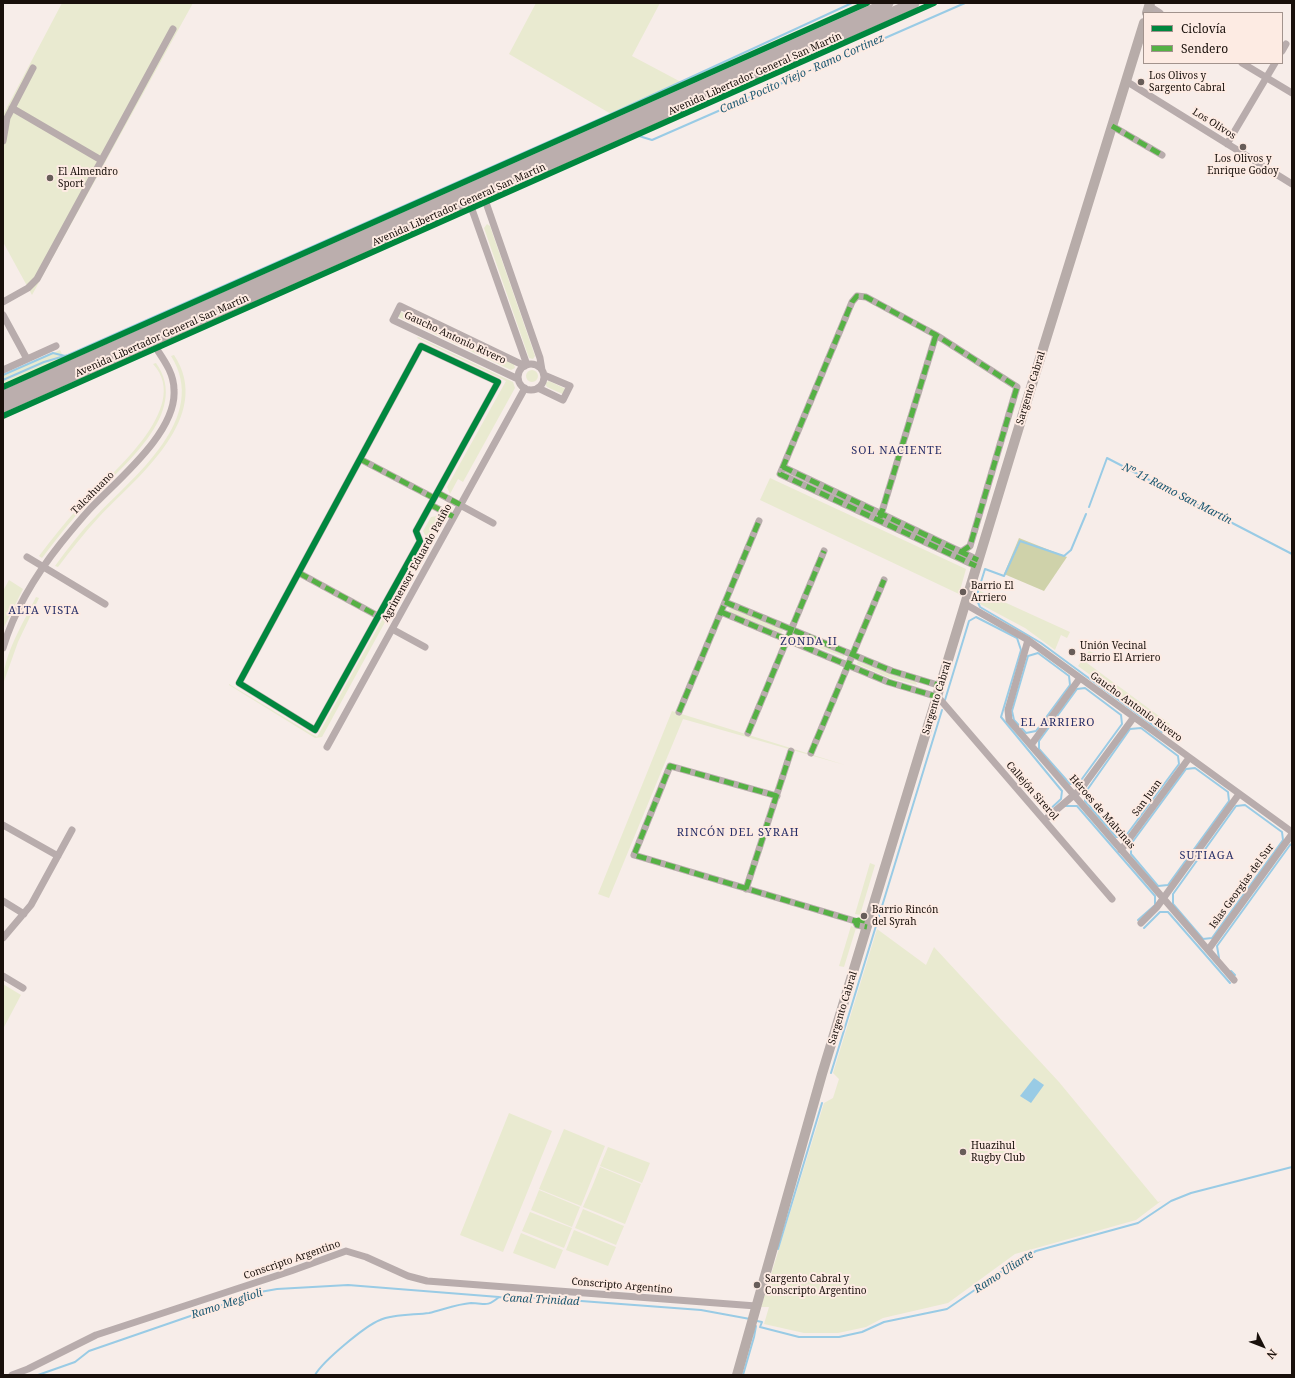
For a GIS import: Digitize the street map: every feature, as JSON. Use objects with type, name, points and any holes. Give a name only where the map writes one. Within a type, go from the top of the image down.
[{"type":"main road","name":"Avenida Libertador General San Martín","points":[[3,407],[302,269],[888,3]]},
{"type":"main road","name":"Avenida Libertador General San Martín","points":[[3,396],[483,194],[914,3]]},
{"type":"main road","name":"Sargento Cabral","points":[[737,1375],[822,1074],[938,697],[977,563],[1143,26]]},
{"type":"street","points":[[1149,7],[1158,12]]},
{"type":"street","points":[[3,302],[28,288],[37,279],[173,28]]},
{"type":"street","points":[[1283,50],[1286,44]]},
{"type":"street","points":[[1244,64],[1292,93]]},
{"type":"street","points":[[1227,144],[1274,64]]},
{"type":"street","points":[[3,141],[7,118],[33,68]]},
{"type":"street","name":"Los Olivos","points":[[1126,81],[1292,184]]},
{"type":"street","points":[[12,108],[101,160]]},
{"type":"street","points":[[1112,126],[1162,155]]},
{"type":"street","points":[[483,194],[540,358],[543,372],[542,385],[538,388],[530,390],[525,388],[518,379],[520,372],[526,365],[535,365],[543,372],[570,386],[563,400],[538,388]]},
{"type":"street","points":[[469,200],[526,365]]},
{"type":"street","points":[[961,552],[970,546],[1017,387],[936,334],[866,297],[860,296],[854,298],[783,467],[835,496],[977,563]]},
{"type":"street","name":"Gaucho Antonio Rivero","points":[[518,379],[393,320],[400,306],[526,365]]},
{"type":"street","points":[[3,314],[27,359]]},
{"type":"street","points":[[880,518],[936,334]]},
{"type":"street","points":[[3,370],[56,346]]},
{"type":"street","points":[[421,346],[498,382],[416,531],[420,540],[315,730],[239,683],[360,459],[421,346]]},
{"type":"street","name":"Talcahuano","points":[[3,648],[22,605],[43,567],[76,524],[126,474],[149,447],[169,417],[174,398],[173,383],[169,368],[158,351]]},
{"type":"street","name":"Agrimensor Eduardo Patiño","points":[[327,746],[525,388]]},
{"type":"street","points":[[360,459],[434,499],[454,517]]},
{"type":"street","points":[[434,499],[461,505],[493,523]]},
{"type":"street","points":[[679,712],[759,521]]},
{"type":"street","points":[[942,547],[961,552],[977,563]]},
{"type":"street","points":[[748,733],[824,551]]},
{"type":"street","points":[[27,557],[105,604]]},
{"type":"street","points":[[299,574],[378,616]]},
{"type":"street","points":[[812,753],[884,580]]},
{"type":"street","points":[[725,602],[892,671],[941,686]]},
{"type":"street","name":"Gaucho Antonio Rivero","points":[[965,604],[1028,640],[1292,833]]},
{"type":"street","points":[[721,612],[888,682],[938,697]]},
{"type":"street","points":[[392,629],[425,647]]},
{"type":"street","name":"Héroes de Malvinas","points":[[1028,640],[1008,710],[1009,720],[1234,980]]},
{"type":"street","points":[[1031,745],[1080,678]]},
{"type":"street","name":"Callejón Sirerol","points":[[938,697],[1112,899]]},
{"type":"street","points":[[1048,816],[1081,789],[1134,717]]},
{"type":"street","points":[[746,889],[791,751]]},
{"type":"street","name":"San Juan","points":[[1121,850],[1190,758]]},
{"type":"street","points":[[777,796],[670,766],[634,856],[855,921],[857,925],[868,925]]},
{"type":"street","points":[[1141,923],[1158,907],[1239,794]]},
{"type":"street","points":[[3,825],[58,856]]},
{"type":"street","points":[[3,938],[31,905],[72,830]]},
{"type":"street","name":"Islas Georgias del Sur","points":[[1208,950],[1292,833]]},
{"type":"street","points":[[3,901],[24,914]]},
{"type":"street","points":[[3,976],[23,988]]},
{"type":"street","name":"Conscripto Argentino","points":[[12,1375],[28,1369],[96,1334],[291,1271],[346,1251],[366,1257],[408,1276],[427,1281],[754,1315]]},
{"type":"green space","name":"El Almendro Sport","points":[[62,3],[193,3],[32,295],[3,242],[3,115]]},
{"type":"green space","points":[[536,3],[660,3],[632,56],[681,82],[611,114],[509,54]]},
{"type":"green space","points":[[487,224],[490,226],[535,356],[533,359],[529,358],[484,228]]},
{"type":"green space","points":[[397,310],[514,364],[515,368],[511,370],[394,315]]},
{"type":"green space","points":[[418,337],[513,382],[515,388],[463,482],[458,479],[450,494],[447,487],[506,381],[417,338]]},
{"type":"green space","points":[[60,350],[64,358],[3,385],[3,375]]},
{"type":"green space","points":[[174,355],[184,378],[185,401],[178,423],[166,444],[150,465],[93,523],[58,567],[55,566],[85,528],[147,464],[162,444],[174,423],[181,402],[181,379],[171,356]]},
{"type":"green space","points":[[156,363],[165,382],[165,401],[159,420],[148,438],[133,456],[89,501],[42,558],[39,556],[64,524],[126,460],[142,441],[155,421],[163,401],[163,382],[153,364]]},
{"type":"green space","points":[[530,370],[534,370],[538,376],[534,382],[530,382],[526,378],[526,374]]},
{"type":"green space","points":[[549,381],[570,391],[567,396],[547,387],[545,383]]},
{"type":"green space","points":[[770,478],[966,569],[959,594],[760,500]]},
{"type":"green space","points":[[437,516],[435,519],[440,522],[322,737],[315,738],[229,685],[317,737],[427,539],[423,531],[431,517]]},
{"type":"green space","points":[[1019,538],[1067,557],[1044,591],[1004,574]]},
{"type":"green space","points":[[9,580],[23,589],[3,629],[3,591]]},
{"type":"green space","points":[[980,591],[1070,632],[1067,638],[1061,635],[1055,650],[1025,628],[980,604],[978,599]]},
{"type":"green space","points":[[36,597],[39,598],[18,642],[3,684],[6,662],[10,650]]},
{"type":"green space","points":[[731,608],[782,629],[783,631],[781,633],[730,612],[729,610]]},
{"type":"green space","points":[[797,636],[844,655],[844,657],[796,639]]},
{"type":"green space","points":[[1089,651],[1094,653],[1087,663],[1170,724],[1165,730],[1078,666]]},
{"type":"green space","points":[[858,661],[916,682],[917,685],[890,678],[857,664]]},
{"type":"green space","points":[[672,711],[845,765],[683,719],[609,898],[598,894]]},
{"type":"green space","points":[[870,863],[875,865],[860,915],[855,914]]},
{"type":"green space","points":[[851,926],[856,928],[844,967],[839,966]]},
{"type":"green space","name":"Huazihul Rugby Club","points":[[877,929],[926,965],[934,947],[1059,1082],[1158,1202],[1161,1201],[1136,1220],[1015,1254],[948,1303],[883,1318],[866,1327],[838,1333],[804,1333],[764,1324],[769,1307],[761,1307],[824,1103],[833,1098],[839,1079],[833,1073]]},
{"type":"green space","points":[[3,984],[21,995],[3,1029]]},
{"type":"green space","points":[[509,1113],[552,1131],[503,1252],[460,1235]]},
{"type":"green space","points":[[564,1129],[605,1146],[581,1206],[539,1189]]},
{"type":"green space","points":[[608,1147],[650,1163],[642,1183],[600,1166]]},
{"type":"green space","points":[[600,1167],[641,1184],[633,1204],[592,1187]]},
{"type":"green space","points":[[592,1187],[633,1204],[625,1224],[583,1207]]},
{"type":"green space","points":[[539,1190],[580,1207],[572,1227],[531,1210]]},
{"type":"green space","points":[[583,1209],[624,1226],[616,1245],[575,1228]]},
{"type":"green space","points":[[530,1212],[572,1228],[564,1248],[522,1231]]},
{"type":"green space","points":[[574,1230],[616,1247],[608,1266],[566,1250]]},
{"type":"green space","points":[[521,1233],[563,1250],[555,1269],[513,1253]]},
{"type":"water","points":[[1034,1078],[1044,1085],[1031,1103],[1020,1096]]},
{"type":"waterway","points":[[3,380],[44,362],[68,355],[611,114],[852,3]]},
{"type":"waterway","name":"Canal Pocito Viejo - Ramo Cortinez","points":[[639,136],[652,140],[965,3]]},
{"type":"waterway","points":[[3,375],[53,353],[65,356]]},
{"type":"waterway","name":"Nº 11 Ramo San Martín","points":[[1089,507],[1107,458],[1292,554]]},
{"type":"waterway","points":[[1086,514],[1071,550],[1064,556],[1020,541],[1004,576],[985,569],[976,598],[980,607],[1041,643],[1162,732]]},
{"type":"waterway","points":[[945,700],[969,621],[976,617],[1017,638],[1021,650],[1001,717],[1062,791],[1061,799],[1046,813]]},
{"type":"waterway","points":[[1038,653],[1069,676],[1070,685],[1036,731],[1026,733],[1014,720],[1012,711],[1028,656],[1038,653]]},
{"type":"waterway","points":[[1085,688],[1121,715],[1122,724],[1079,783],[1070,784],[1039,749],[1039,741],[1077,689],[1085,688]]},
{"type":"waterway","points":[[831,1073],[942,710]]},
{"type":"waterway","points":[[1141,728],[1178,756],[1179,764],[1125,837],[1116,837],[1085,801],[1085,793],[1130,729],[1141,728]]},
{"type":"waterway","points":[[1195,768],[1228,792],[1229,801],[1168,885],[1158,886],[1131,854],[1131,844],[1186,769],[1195,768]]},
{"type":"waterway","points":[[1245,805],[1282,832],[1283,840],[1212,938],[1203,939],[1173,904],[1173,894],[1236,806],[1245,805]]},
{"type":"waterway","points":[[1065,806],[1077,806],[1155,896],[1155,905],[1138,920]]},
{"type":"waterway","points":[[1219,958],[1217,946],[1292,844]]},
{"type":"waterway","points":[[1144,928],[1160,912],[1168,912],[1230,983]]},
{"type":"waterway","points":[[1231,971],[1235,975]]},
{"type":"waterway","points":[[778,1249],[822,1103]]},
{"type":"waterway","name":"Ramo Uliarte","points":[[757,1321],[762,1322],[760,1327],[799,1337],[839,1337],[862,1332],[884,1322],[947,1309],[1014,1263],[1036,1251],[1138,1223],[1171,1201],[1191,1193],[1292,1167]]},
{"type":"waterway","name":"Ramo Meglioli","points":[[38,1375],[75,1362],[89,1351],[260,1292],[277,1289],[348,1285],[499,1297]]},
{"type":"waterway","name":"Canal Trinidad","points":[[315,1375],[326,1361],[345,1344],[380,1320],[398,1316],[429,1313],[471,1303],[488,1304],[499,1297],[541,1298],[701,1310],[750,1319]]},
{"type":"waterway","points":[[743,1375],[756,1326]]},
{"type":"marked path","points":[[1112,126],[1162,155]]},
{"type":"marked path","points":[[961,552],[970,546],[1017,387],[936,335],[866,297],[857,296],[852,302],[780,474],[976,566]]},
{"type":"marked path","points":[[880,518],[936,335]]},
{"type":"marked path","points":[[360,459],[434,498]]},
{"type":"marked path","points":[[783,467],[978,560]]},
{"type":"marked path","points":[[438,493],[461,505]]},
{"type":"marked path","points":[[431,505],[454,517]]},
{"type":"marked path","points":[[679,712],[759,521]]},
{"type":"marked path","points":[[748,733],[824,551]]},
{"type":"marked path","points":[[299,573],[378,616]]},
{"type":"marked path","points":[[811,753],[884,580]]},
{"type":"marked path","points":[[725,602],[892,671],[941,686]]},
{"type":"marked path","points":[[721,612],[888,682],[938,697]]},
{"type":"marked path","points":[[746,889],[791,751]]},
{"type":"marked path","points":[[777,796],[670,766],[634,855],[855,921],[857,925],[867,927]]},
{"type":"marked path","points":[[855,921],[859,920],[869,922]]},
{"type":"cycle path","points":[[3,387],[867,3]]},
{"type":"cycle path","points":[[3,416],[934,3]]},
{"type":"cycle path","points":[[421,346],[498,382],[416,531],[420,541],[315,730],[239,683],[421,346]]},
{"type":"place","name":"Los Olivos y Sargento Cabral","points":[[1141,82]]},
{"type":"place","name":"Los Olivos y Enrique Godoy","points":[[1243,147]]},
{"type":"place","name":"El Almendro Sport","points":[[50,178]]},
{"type":"place","name":"Barrio El Arriero","points":[[963,592]]},
{"type":"place","name":"Unión Vecinal Barrio El Arriero","points":[[1072,652]]},
{"type":"place","name":"Barrio Rincón del Syrah","points":[[864,916]]},
{"type":"place","name":"Huazihul Rugby Club","points":[[963,1152]]},
{"type":"place","name":"Sargento Cabral y Conscripto Argentino","points":[[757,1285]]},
{"type":"district","name":"SOL NACIENTE","points":[[897,451]]},
{"type":"district","name":"ALTA VISTA","points":[[44,611]]},
{"type":"district","name":"ZONDA II","points":[[809,642]]},
{"type":"district","name":"EL ARRIERO","points":[[1058,723]]},
{"type":"district","name":"RINCÓN DEL SYRAH","points":[[738,833]]},
{"type":"district","name":"SUTIAGA","points":[[1207,856]]}]
